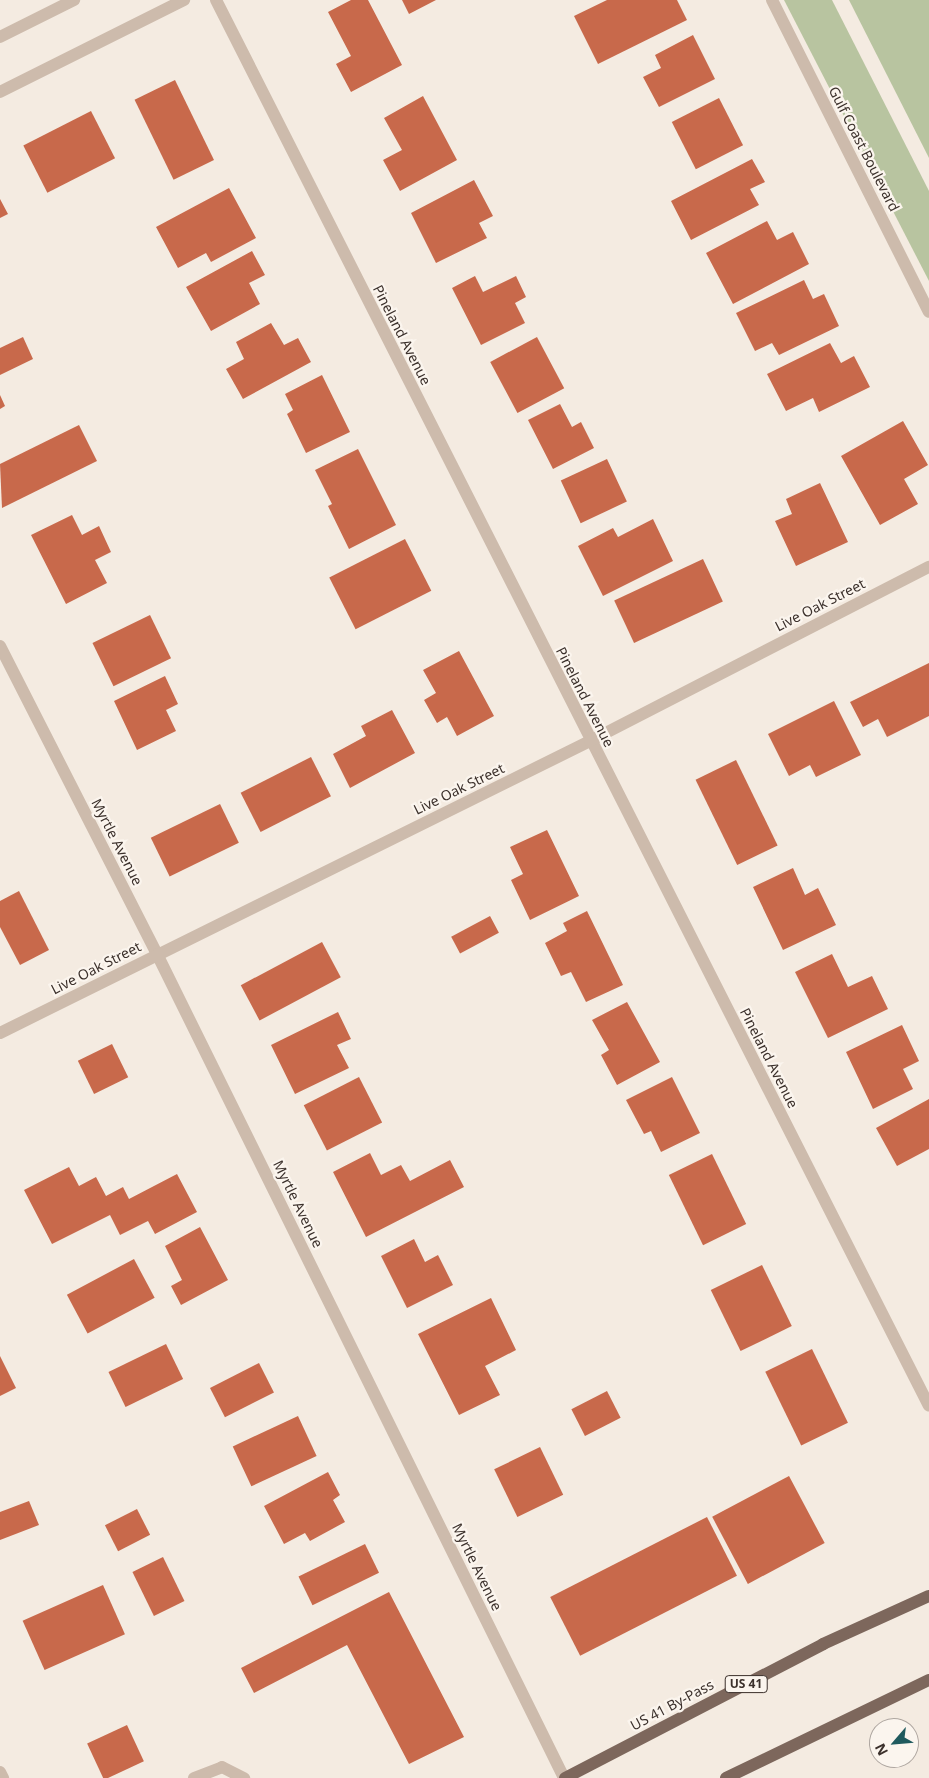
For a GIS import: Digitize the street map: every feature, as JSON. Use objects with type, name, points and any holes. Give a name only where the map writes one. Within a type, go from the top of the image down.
[{"type":"main road","name":"US 41 By-Pass","points":[[565,1778],[822,1644],[929,1596]]},
{"type":"main road","points":[[726,1778],[929,1680]]},
{"type":"street","points":[[0,37],[74,0]]},
{"type":"street","points":[[0,92],[184,0]]},
{"type":"street","name":"Pineland Avenue","points":[[216,0],[590,741],[929,1406]]},
{"type":"street","name":"Gulf Coast Boulevard","points":[[772,0],[929,312]]},
{"type":"street","name":"Live Oak Street","points":[[0,1033],[590,741],[929,566]]},
{"type":"street","name":"Myrtle Avenue","points":[[0,646],[157,954],[565,1778]]},
{"type":"street","points":[[194,1778],[222,1767],[244,1778]]},
{"type":"street","points":[[0,1772],[3,1778]]},
{"type":"green space","points":[[784,0],[832,0],[929,191],[929,281]]},
{"type":"green space","points":[[849,0],[929,0],[929,158]]},
{"type":"building","points":[[351,0],[368,0],[402,65],[351,92],[336,64],[351,56],[328,12]]},
{"type":"building","points":[[402,0],[436,0],[409,14]]},
{"type":"building","points":[[607,0],[677,0],[687,20],[598,64],[574,16]]},
{"type":"building","points":[[693,35],[715,79],[659,107],[643,77],[661,68],[655,55]]},
{"type":"building","points":[[175,80],[214,160],[174,180],[135,100]]},
{"type":"building","points":[[423,96],[457,160],[400,191],[383,160],[402,150],[384,118]]},
{"type":"building","points":[[719,98],[743,145],[696,169],[672,122]]},
{"type":"building","points":[[91,111],[115,158],[47,193],[23,146]]},
{"type":"building","points":[[752,159],[765,182],[750,189],[759,205],[691,240],[671,201]]},
{"type":"building","points":[[474,180],[493,216],[479,223],[487,238],[436,263],[411,213]]},
{"type":"building","points":[[229,188],[256,238],[211,262],[206,253],[178,268],[156,227]]},
{"type":"building","points":[[0,199],[8,214],[0,218]]},
{"type":"building","points":[[767,221],[777,240],[793,232],[809,264],[733,304],[706,253]]},
{"type":"building","points":[[252,251],[265,275],[249,283],[260,304],[211,331],[186,287]]},
{"type":"building","points":[[475,276],[483,292],[516,276],[526,297],[515,303],[525,323],[481,345],[452,288]]},
{"type":"building","points":[[804,280],[813,299],[824,294],[839,326],[779,355],[772,343],[755,351],[736,313]]},
{"type":"building","points":[[271,323],[284,345],[298,338],[311,362],[243,399],[226,369],[244,359],[236,342]]},
{"type":"building","points":[[23,337],[33,359],[0,375],[0,348]]},
{"type":"building","points":[[537,337],[564,388],[517,413],[490,362]]},
{"type":"building","points":[[830,343],[841,363],[854,356],[870,387],[819,412],[813,398],[786,411],[767,374]]},
{"type":"building","points":[[322,375],[350,432],[306,453],[287,414],[293,410],[285,394]]},
{"type":"building","points":[[0,395],[5,406],[0,409]]},
{"type":"building","points":[[560,404],[572,427],[581,422],[594,448],[553,469],[528,420]]},
{"type":"building","points":[[903,421],[928,465],[904,479],[918,504],[880,525],[841,456]]},
{"type":"building","points":[[79,425],[97,461],[2,508],[0,464]]},
{"type":"building","points":[[358,449],[396,525],[349,549],[328,506],[332,504],[315,470]]},
{"type":"building","points":[[607,459],[627,502],[581,523],[561,481]]},
{"type":"building","points":[[820,483],[848,542],[796,566],[775,521],[792,514],[786,499]]},
{"type":"building","points":[[72,515],[82,535],[99,526],[111,552],[95,560],[107,583],[66,604],[31,535]]},
{"type":"building","points":[[653,519],[673,561],[603,596],[578,546],[613,528],[618,537]]},
{"type":"building","points":[[405,539],[431,591],[356,629],[329,578]]},
{"type":"building","points":[[703,559],[723,602],[634,643],[614,600]]},
{"type":"building","points":[[150,615],[171,658],[114,686],[92,643]]},
{"type":"building","points":[[459,651],[494,716],[457,736],[447,717],[437,723],[424,700],[436,693],[423,670]]},
{"type":"building","points":[[929,663],[929,716],[887,737],[878,719],[863,727],[850,702]]},
{"type":"building","points":[[165,676],[178,704],[166,710],[176,731],[137,750],[114,701]]},
{"type":"building","points":[[834,701],[861,755],[816,777],[810,765],[789,776],[768,734]]},
{"type":"building","points":[[392,710],[415,753],[350,788],[333,754],[366,736],[361,726]]},
{"type":"building","points":[[311,757],[331,796],[261,832],[241,793]]},
{"type":"building","points":[[736,760],[778,845],[737,865],[696,780]]},
{"type":"building","points":[[220,804],[239,843],[170,876],[151,838]]},
{"type":"building","points":[[547,830],[579,896],[530,920],[511,880],[523,874],[510,847]]},
{"type":"building","points":[[793,868],[805,895],[818,888],[836,925],[783,950],[753,887]]},
{"type":"building","points":[[19,891],[49,950],[20,965],[0,927],[0,901]]},
{"type":"building","points":[[587,911],[623,985],[586,1002],[571,972],[561,976],[545,943],[567,931],[563,923]]},
{"type":"building","points":[[490,916],[499,933],[460,953],[451,937]]},
{"type":"building","points":[[322,942],[341,977],[260,1021],[241,985]]},
{"type":"building","points":[[832,954],[848,987],[872,976],[888,1009],[828,1038],[795,972]]},
{"type":"building","points":[[627,1002],[660,1062],[617,1085],[601,1055],[609,1050],[592,1020]]},
{"type":"building","points":[[338,1012],[351,1039],[337,1045],[349,1068],[295,1094],[271,1045]]},
{"type":"building","points":[[902,1025],[919,1061],[903,1069],[913,1089],[873,1109],[846,1052]]},
{"type":"building","points":[[112,1044],[128,1077],[94,1094],[78,1061]]},
{"type":"building","points":[[359,1077],[382,1122],[327,1151],[304,1105]]},
{"type":"building","points":[[672,1077],[700,1133],[661,1152],[651,1131],[644,1134],[626,1100]]},
{"type":"building","points":[[929,1099],[929,1149],[897,1166],[876,1128]]},
{"type":"building","points":[[370,1153],[381,1175],[401,1165],[410,1181],[450,1160],[464,1187],[366,1237],[333,1172]]},
{"type":"building","points":[[712,1154],[746,1224],[703,1245],[669,1175]]},
{"type":"building","points":[[69,1167],[79,1186],[96,1177],[106,1196],[123,1187],[129,1199],[177,1174],[197,1212],[155,1234],[148,1221],[120,1235],[110,1215],[52,1244],[24,1190]]},
{"type":"building","points":[[200,1227],[228,1280],[181,1305],[171,1286],[182,1280],[165,1246]]},
{"type":"building","points":[[414,1239],[425,1262],[438,1255],[453,1285],[407,1308],[381,1256]]},
{"type":"building","points":[[134,1259],[155,1298],[88,1334],[67,1295]]},
{"type":"building","points":[[762,1265],[792,1326],[741,1351],[711,1290]]},
{"type":"building","points":[[491,1298],[516,1350],[485,1366],[500,1395],[459,1415],[418,1334]]},
{"type":"building","points":[[166,1344],[183,1379],[126,1407],[108,1372]]},
{"type":"building","points":[[812,1349],[848,1423],[801,1445],[765,1372]]},
{"type":"building","points":[[0,1356],[16,1388],[0,1396]]},
{"type":"building","points":[[259,1363],[274,1392],[225,1417],[210,1388]]},
{"type":"building","points":[[607,1391],[621,1418],[585,1436],[571,1409]]},
{"type":"building","points":[[298,1416],[317,1456],[251,1486],[233,1446]]},
{"type":"building","points":[[540,1447],[563,1495],[517,1517],[494,1469]]},
{"type":"building","points":[[328,1472],[340,1495],[333,1500],[345,1522],[310,1541],[305,1533],[284,1544],[264,1506]]},
{"type":"building","points":[[789,1476],[825,1543],[748,1584],[712,1517]]},
{"type":"building","points":[[29,1501],[39,1525],[0,1540],[0,1512]]},
{"type":"building","points":[[137,1509],[150,1535],[118,1551],[105,1525]]},
{"type":"building","points":[[707,1517],[737,1576],[580,1656],[550,1597]]},
{"type":"building","points":[[365,1544],[379,1573],[313,1605],[298,1576]]},
{"type":"building","points":[[163,1557],[184,1601],[154,1616],[132,1572]]},
{"type":"building","points":[[103,1585],[125,1634],[45,1670],[23,1621]]},
{"type":"building","points":[[389,1592],[464,1737],[409,1764],[347,1645],[254,1693],[241,1668]]},
{"type":"building","points":[[127,1725],[144,1761],[108,1778],[103,1778],[87,1744]]}]
